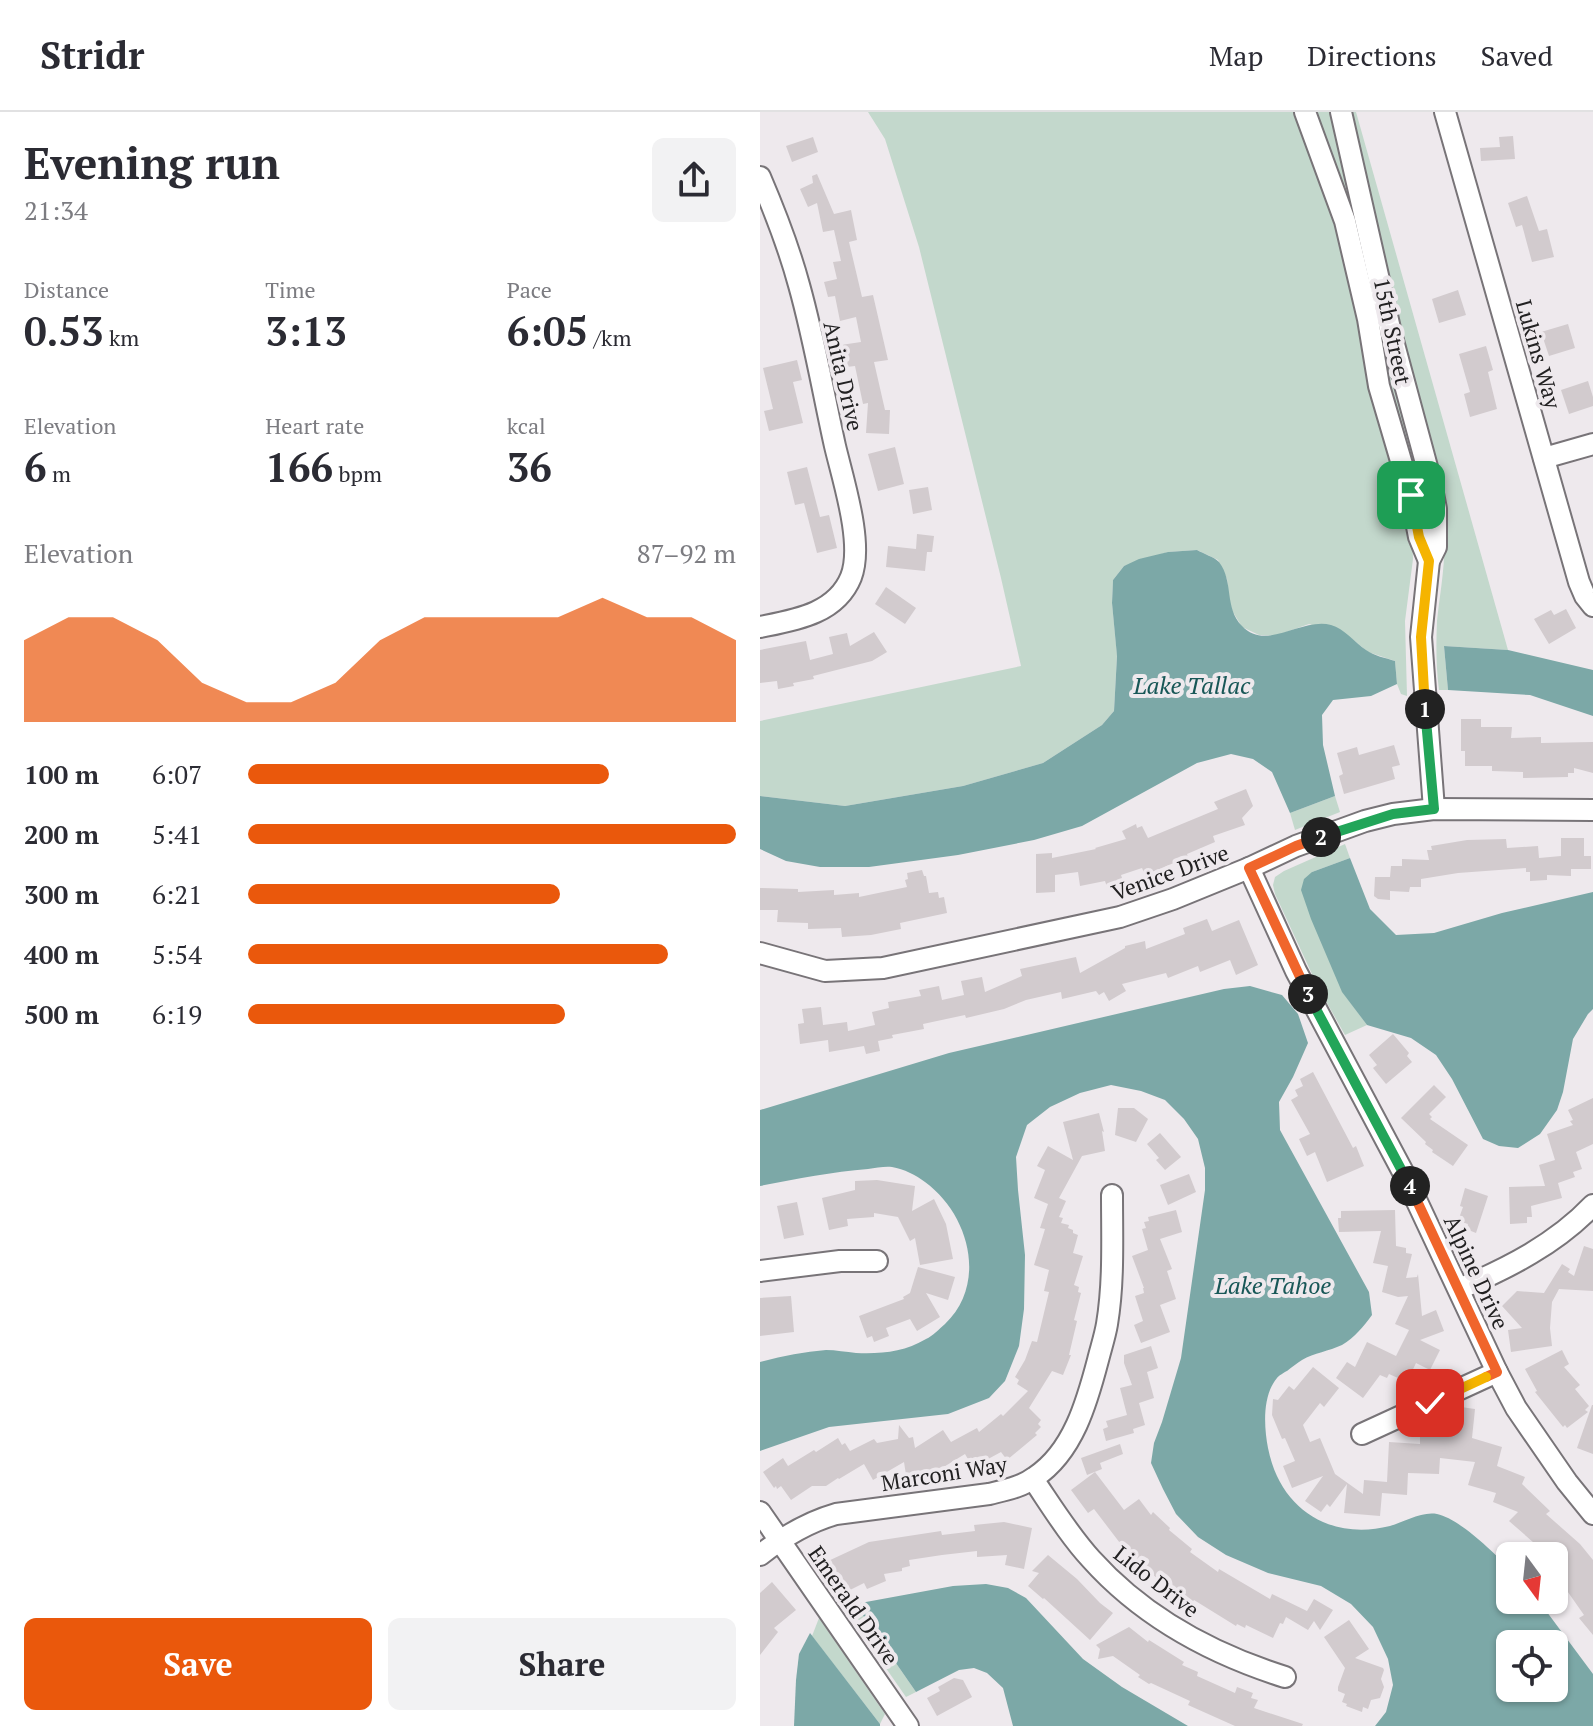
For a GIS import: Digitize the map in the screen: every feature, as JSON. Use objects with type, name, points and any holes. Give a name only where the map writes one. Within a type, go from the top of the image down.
[{"type":"street","name":"15th Street","points":[[1305,112],[1345,221],[1368,319],[1379,386],[1411,495],[1419,537],[1429,561]]},
{"type":"street","name":"15th Street","points":[[1341,112],[1391,333],[1433,494],[1436,547],[1429,561],[1421,648],[1434,809]]},
{"type":"street","name":"Lukins Way","points":[[1445,112],[1579,582],[1593,606]]},
{"type":"street","name":"Anita Drive","points":[[760,177],[777,216],[800,287],[855,544],[851,577],[832,603],[793,620],[760,627]]},
{"type":"street","points":[[1544,458],[1593,444]]},
{"type":"street","name":"Venice Drive","points":[[760,953],[825,971],[883,968],[1144,910],[1296,846],[1393,814],[1434,809],[1593,810]]},
{"type":"street","name":"Alpine Drive","points":[[1249,868],[1296,971],[1404,1174],[1516,1408],[1593,1514]]},
{"type":"street","name":"Marconi Way","points":[[760,1555],[816,1520],[836,1514],[1012,1489],[1046,1469],[1062,1451],[1081,1415],[1107,1324],[1112,1195]]},
{"type":"street","points":[[1459,1289],[1530,1256],[1566,1230],[1593,1205]]},
{"type":"street","points":[[760,1271],[840,1261],[877,1261]]},
{"type":"street","points":[[1362,1434],[1497,1372]]},
{"type":"street","name":"Lido Drive","points":[[1033,1479],[1067,1530],[1092,1560],[1142,1605],[1173,1628],[1214,1651],[1285,1677]]},
{"type":"street","name":"Emerald Drive","points":[[760,1512],[908,1726]]},
{"type":"green space","points":[[868,112],[1296,112],[1336,221],[1359,319],[1373,404],[1412,532],[1413,559],[1405,621],[1407,696],[1401,694],[1397,684],[1395,661],[1368,652],[1351,638],[1309,624],[1275,636],[1259,635],[1242,627],[1230,607],[1227,579],[1218,560],[1197,550],[1168,552],[1124,566],[1113,580],[1117,655],[1114,711],[1102,725],[1043,763],[963,786],[845,806],[760,796],[760,721],[1021,666],[919,247],[885,139]]},
{"type":"green space","points":[[1312,112],[1336,112],[1432,522],[1425,530]]},
{"type":"green space","points":[[1347,112],[1356,112],[1508,650],[1444,646],[1448,690],[1439,690],[1436,656],[1444,533]]},
{"type":"green space","points":[[1335,796],[1340,812],[1295,830],[1290,813]]},
{"type":"green space","points":[[1345,844],[1350,858],[1312,872],[1342,991],[1367,1025],[1345,1035],[1318,987],[1273,885],[1275,877],[1284,871]]},
{"type":"green space","points":[[855,1604],[916,1692],[906,1697],[842,1605]]},
{"type":"green space","points":[[819,1618],[885,1714],[880,1724],[812,1636]]},
{"type":"water","name":"Lake Tallac","points":[[1197,550],[1212,557],[1224,569],[1236,619],[1252,633],[1273,635],[1308,625],[1331,625],[1369,652],[1395,661],[1397,684],[1371,696],[1333,700],[1322,715],[1323,745],[1335,796],[1290,813],[1272,772],[1253,759],[1231,754],[1197,763],[1082,826],[1034,840],[958,855],[869,867],[820,867],[786,861],[760,849],[760,796],[845,806],[963,786],[1043,763],[1102,725],[1114,711],[1117,656],[1113,580],[1124,566],[1139,559],[1168,552]]},
{"type":"water","points":[[1444,646],[1508,650],[1593,670],[1593,716],[1530,695],[1448,690]]},
{"type":"water","points":[[1350,858],[1370,909],[1396,935],[1434,933],[1593,892],[1593,1009],[1573,1039],[1557,1110],[1540,1134],[1518,1148],[1499,1146],[1483,1139],[1436,1055],[1411,1038],[1367,1025],[1342,992],[1301,890],[1304,879],[1312,872]]},
{"type":"water","name":"Lake Tahoe","points":[[1250,986],[1282,995],[1298,1014],[1308,1043],[1279,1102],[1280,1130],[1369,1292],[1372,1315],[1347,1342],[1302,1360],[1278,1376],[1272,1385],[1265,1421],[1274,1469],[1296,1503],[1311,1516],[1328,1524],[1347,1529],[1368,1529],[1390,1526],[1425,1514],[1437,1514],[1456,1522],[1476,1537],[1496,1556],[1496,1614],[1548,1614],[1560,1630],[1496,1630],[1496,1702],[1568,1702],[1568,1640],[1593,1674],[1593,1726],[1375,1726],[1386,1712],[1393,1685],[1388,1659],[1373,1627],[1351,1604],[1321,1586],[1268,1573],[1226,1555],[1198,1537],[1176,1514],[1151,1463],[1154,1443],[1181,1358],[1205,1190],[1205,1168],[1198,1139],[1184,1119],[1165,1100],[1141,1091],[1111,1085],[1080,1093],[1050,1107],[1027,1125],[1016,1157],[1025,1255],[1024,1309],[1019,1346],[1005,1381],[989,1398],[948,1414],[829,1427],[760,1451],[760,1362],[826,1350],[884,1352],[918,1343],[945,1324],[958,1307],[966,1289],[969,1269],[968,1250],[953,1212],[925,1182],[905,1171],[880,1167],[760,1186],[760,1110],[949,1053],[1224,989]]},
{"type":"water","points":[[986,1584],[1008,1588],[1026,1598],[1083,1659],[1122,1687],[1188,1726],[1013,1726],[1003,1688],[987,1673],[974,1668],[959,1670],[916,1692],[855,1604],[953,1586]]},
{"type":"water","points":[[810,1633],[880,1726],[794,1726],[799,1654]]},
{"type":"building","points":[[1513,136],[1515,159],[1481,161],[1480,148],[1500,147],[1499,137]]},
{"type":"building","points":[[813,137],[818,152],[792,162],[786,146]]},
{"type":"building","points":[[817,174],[834,214],[851,210],[857,240],[849,242],[862,297],[873,295],[888,360],[874,362],[885,410],[890,410],[889,434],[866,433],[868,403],[863,404],[855,366],[838,368],[834,346],[861,342],[856,317],[840,321],[835,296],[828,297],[824,282],[837,279],[833,262],[841,261],[834,230],[823,232],[817,203],[808,207],[800,189],[813,183],[812,176]]},
{"type":"building","points":[[1527,196],[1539,231],[1547,229],[1554,257],[1532,262],[1522,225],[1516,227],[1508,203]]},
{"type":"building","points":[[1458,290],[1466,315],[1439,323],[1432,299]]},
{"type":"building","points":[[1568,324],[1575,348],[1549,356],[1541,332]]},
{"type":"building","points":[[1486,346],[1493,370],[1488,372],[1497,409],[1470,417],[1464,394],[1470,392],[1459,354]]},
{"type":"building","points":[[797,360],[802,380],[793,382],[803,423],[769,431],[764,411],[773,409],[763,368]]},
{"type":"building","points":[[1588,381],[1593,406],[1569,414],[1561,390]]},
{"type":"building","points":[[895,447],[904,484],[878,491],[868,454]]},
{"type":"building","points":[[807,467],[820,517],[829,515],[837,548],[817,553],[804,503],[795,505],[787,472]]},
{"type":"building","points":[[928,487],[932,510],[913,514],[909,490]]},
{"type":"building","points":[[917,534],[934,536],[932,552],[927,552],[925,571],[886,567],[888,546],[916,549]]},
{"type":"building","points":[[886,587],[916,608],[905,624],[875,604]]},
{"type":"building","points":[[1566,609],[1576,628],[1549,644],[1534,619],[1551,610],[1554,615]]},
{"type":"building","points":[[874,632],[887,652],[872,661],[813,676],[814,679],[793,683],[794,686],[778,689],[777,681],[760,683],[760,650],[806,641],[810,660],[833,654],[829,637],[847,633],[850,646]]},
{"type":"building","points":[[1461,719],[1481,719],[1481,727],[1512,727],[1511,738],[1541,737],[1541,743],[1593,742],[1593,773],[1574,768],[1574,773],[1568,773],[1568,777],[1523,778],[1523,772],[1492,771],[1492,766],[1465,766],[1465,751],[1461,751]]},
{"type":"building","points":[[1394,745],[1400,765],[1392,767],[1395,779],[1344,794],[1337,753],[1357,747],[1359,755]]},
{"type":"building","points":[[1246,789],[1253,806],[1242,818],[1245,825],[1213,836],[1215,842],[1187,854],[1188,857],[1145,875],[1142,868],[1121,875],[1123,881],[1107,887],[1105,881],[1080,886],[1078,872],[1055,875],[1055,892],[1036,893],[1036,854],[1052,853],[1052,858],[1096,849],[1126,839],[1122,831],[1136,824],[1137,828],[1142,826],[1148,838],[1218,809],[1214,802]]},
{"type":"building","points":[[1561,838],[1584,838],[1584,856],[1591,856],[1591,869],[1571,869],[1571,876],[1547,875],[1547,880],[1530,881],[1530,872],[1526,872],[1526,868],[1458,873],[1421,879],[1421,887],[1410,887],[1409,892],[1390,891],[1390,900],[1374,896],[1375,877],[1390,877],[1391,866],[1402,866],[1402,859],[1429,860],[1427,850],[1432,850],[1431,846],[1467,840],[1506,839],[1507,848],[1538,846],[1539,858],[1561,856]]},
{"type":"building","points":[[922,870],[929,893],[938,892],[939,898],[944,897],[947,913],[900,923],[901,929],[842,937],[841,928],[808,929],[808,923],[777,922],[778,910],[760,910],[760,888],[798,889],[798,892],[834,890],[834,895],[859,893],[859,897],[907,887],[907,873]]},
{"type":"building","points":[[1207,919],[1212,931],[1239,920],[1258,965],[1236,975],[1230,960],[1200,972],[1198,966],[1168,978],[1166,973],[1122,984],[1126,991],[1109,1001],[1104,992],[1062,999],[1061,992],[966,1018],[965,1015],[923,1024],[924,1029],[878,1041],[880,1051],[866,1054],[864,1046],[829,1052],[828,1040],[800,1044],[798,1024],[804,1023],[802,1009],[821,1007],[823,1025],[847,1022],[848,1031],[875,1025],[872,1012],[889,1008],[888,1002],[921,996],[919,990],[939,986],[942,1000],[964,995],[961,981],[982,977],[985,992],[1022,976],[1020,969],[1076,957],[1080,973],[1125,946],[1145,941],[1146,949],[1185,934],[1183,928]]},
{"type":"building","points":[[1393,1034],[1409,1053],[1407,1056],[1412,1062],[1386,1084],[1373,1068],[1377,1065],[1369,1055]]},
{"type":"building","points":[[1313,1072],[1353,1148],[1356,1146],[1364,1166],[1327,1182],[1315,1152],[1307,1156],[1299,1139],[1310,1134],[1291,1100],[1298,1096],[1295,1090],[1303,1086],[1300,1079]]},
{"type":"building","points":[[1434,1085],[1446,1097],[1429,1114],[1430,1119],[1468,1145],[1453,1166],[1432,1152],[1401,1118]]},
{"type":"building","points":[[1593,1098],[1593,1144],[1576,1152],[1582,1169],[1573,1172],[1575,1177],[1558,1183],[1562,1198],[1531,1206],[1532,1217],[1527,1217],[1527,1223],[1510,1224],[1509,1187],[1545,1186],[1539,1165],[1555,1160],[1547,1134],[1573,1125],[1568,1110]]},
{"type":"building","points":[[1118,1108],[1134,1108],[1148,1119],[1136,1142],[1115,1135]]},
{"type":"building","points":[[1099,1113],[1105,1151],[1082,1156],[1059,1198],[1066,1201],[1059,1217],[1063,1218],[1061,1223],[1069,1225],[1068,1228],[1078,1235],[1073,1253],[1083,1256],[1074,1285],[1079,1287],[1078,1292],[1081,1293],[1074,1320],[1077,1321],[1071,1355],[1063,1375],[1052,1371],[1029,1408],[1041,1420],[1038,1424],[1041,1427],[1035,1433],[1037,1435],[1007,1460],[1001,1452],[972,1466],[965,1454],[942,1468],[906,1475],[904,1462],[873,1480],[864,1464],[826,1486],[812,1486],[791,1500],[781,1486],[774,1488],[763,1472],[783,1458],[788,1466],[838,1438],[850,1451],[874,1439],[877,1443],[898,1439],[899,1425],[909,1438],[913,1437],[915,1448],[943,1430],[951,1442],[977,1428],[979,1432],[1001,1414],[1003,1416],[1028,1391],[1017,1384],[1019,1380],[1015,1377],[1032,1341],[1037,1342],[1049,1292],[1044,1291],[1049,1270],[1034,1265],[1045,1229],[1040,1228],[1048,1204],[1034,1198],[1045,1170],[1037,1166],[1048,1146],[1073,1160],[1063,1122]]},
{"type":"building","points":[[1160,1133],[1181,1157],[1165,1170],[1147,1144]]},
{"type":"building","points":[[1189,1174],[1196,1192],[1168,1205],[1160,1185]]},
{"type":"building","points":[[877,1180],[915,1186],[912,1211],[934,1199],[946,1224],[953,1259],[920,1265],[915,1238],[910,1241],[898,1217],[874,1213],[874,1217],[847,1219],[848,1226],[829,1230],[822,1198],[855,1190],[855,1181]]},
{"type":"building","points":[[1465,1188],[1488,1196],[1476,1233],[1466,1229],[1468,1224],[1458,1221]]},
{"type":"building","points":[[797,1202],[804,1235],[784,1239],[777,1206]]},
{"type":"building","points":[[1176,1210],[1182,1232],[1160,1239],[1172,1269],[1167,1271],[1176,1299],[1160,1305],[1170,1332],[1141,1343],[1134,1325],[1143,1321],[1135,1296],[1144,1293],[1144,1288],[1132,1256],[1148,1250],[1142,1229],[1146,1228],[1144,1222],[1149,1221],[1148,1217]]},
{"type":"building","points":[[1395,1210],[1396,1246],[1406,1248],[1406,1253],[1412,1254],[1406,1278],[1417,1277],[1418,1274],[1422,1316],[1436,1310],[1444,1331],[1420,1340],[1440,1350],[1430,1370],[1416,1363],[1407,1382],[1389,1374],[1387,1378],[1380,1375],[1363,1398],[1336,1378],[1347,1362],[1355,1367],[1367,1342],[1396,1356],[1409,1330],[1395,1324],[1408,1296],[1398,1297],[1382,1292],[1388,1266],[1373,1263],[1381,1231],[1339,1232],[1338,1218],[1341,1218],[1341,1211]]},
{"type":"building","points":[[1584,1246],[1593,1249],[1593,1291],[1559,1289],[1552,1302],[1552,1346],[1511,1352],[1508,1330],[1522,1328],[1502,1306],[1517,1291],[1544,1293],[1562,1264],[1574,1276]]},
{"type":"building","points":[[918,1267],[955,1277],[948,1300],[926,1293],[940,1317],[917,1331],[910,1319],[886,1328],[889,1336],[874,1342],[872,1336],[867,1338],[859,1316],[904,1299],[910,1293]]},
{"type":"building","points":[[791,1296],[794,1332],[760,1336],[760,1298]]},
{"type":"building","points":[[1151,1346],[1158,1368],[1147,1372],[1154,1398],[1139,1403],[1145,1425],[1133,1429],[1134,1433],[1106,1441],[1103,1429],[1108,1427],[1106,1421],[1127,1415],[1120,1388],[1132,1385],[1124,1355]]},
{"type":"building","points":[[1562,1350],[1569,1364],[1564,1367],[1580,1385],[1575,1389],[1589,1406],[1585,1410],[1588,1412],[1567,1428],[1535,1392],[1525,1369]]},
{"type":"building","points":[[1313,1367],[1339,1388],[1324,1407],[1320,1403],[1303,1425],[1310,1442],[1320,1438],[1335,1474],[1363,1494],[1364,1480],[1387,1482],[1389,1442],[1420,1444],[1420,1430],[1452,1432],[1454,1406],[1475,1409],[1472,1438],[1502,1447],[1497,1466],[1525,1477],[1522,1484],[1550,1511],[1546,1514],[1593,1560],[1593,1635],[1579,1618],[1584,1615],[1568,1592],[1568,1542],[1533,1542],[1509,1521],[1518,1512],[1493,1502],[1496,1493],[1468,1485],[1475,1462],[1440,1458],[1439,1474],[1408,1473],[1407,1495],[1382,1493],[1380,1516],[1344,1513],[1347,1484],[1330,1507],[1327,1504],[1321,1512],[1305,1501],[1323,1476],[1292,1488],[1283,1466],[1295,1461],[1272,1415],[1273,1399],[1278,1400],[1289,1386],[1294,1390]]},
{"type":"building","points":[[1593,1405],[1593,1454],[1577,1448]]},
{"type":"building","points":[[1120,1444],[1123,1454],[1100,1463],[1102,1469],[1087,1475],[1081,1458]]},
{"type":"building","points":[[1095,1472],[1124,1510],[1139,1499],[1151,1515],[1153,1512],[1192,1549],[1190,1552],[1218,1572],[1219,1569],[1270,1599],[1272,1594],[1307,1611],[1314,1599],[1333,1610],[1320,1630],[1314,1621],[1308,1630],[1286,1617],[1273,1638],[1246,1625],[1245,1628],[1236,1626],[1194,1600],[1192,1603],[1121,1548],[1094,1509],[1088,1513],[1071,1490]]},
{"type":"building","points":[[1004,1522],[1032,1528],[1024,1569],[1005,1565],[1007,1555],[977,1557],[977,1551],[942,1555],[909,1560],[910,1566],[902,1568],[902,1571],[884,1574],[886,1581],[867,1589],[864,1583],[842,1594],[826,1562],[869,1542],[941,1531],[942,1535],[975,1531],[974,1525]]},
{"type":"building","points":[[1048,1555],[1113,1613],[1090,1640],[1028,1586],[1039,1573],[1032,1571]]},
{"type":"building","points":[[772,1582],[796,1610],[774,1628],[778,1632],[760,1655],[760,1593]]},
{"type":"building","points":[[1349,1620],[1369,1649],[1355,1658],[1384,1670],[1381,1679],[1384,1687],[1380,1698],[1371,1700],[1368,1709],[1363,1707],[1362,1712],[1342,1702],[1345,1694],[1338,1691],[1338,1687],[1345,1668],[1324,1637]]},
{"type":"building","points":[[1129,1627],[1148,1642],[1184,1662],[1182,1665],[1198,1672],[1197,1676],[1235,1693],[1237,1687],[1253,1693],[1251,1698],[1258,1700],[1254,1708],[1302,1726],[1235,1726],[1188,1705],[1190,1701],[1149,1684],[1113,1656],[1098,1659],[1100,1649],[1096,1645]]},
{"type":"building","points":[[954,1678],[963,1680],[972,1697],[937,1716],[927,1698]]},
{"type":"route","points":[[1411,495],[1419,537],[1429,561],[1421,659],[1434,809],[1365,821],[1296,846],[1249,868],[1296,971],[1404,1174],[1497,1372],[1430,1403]]}]
